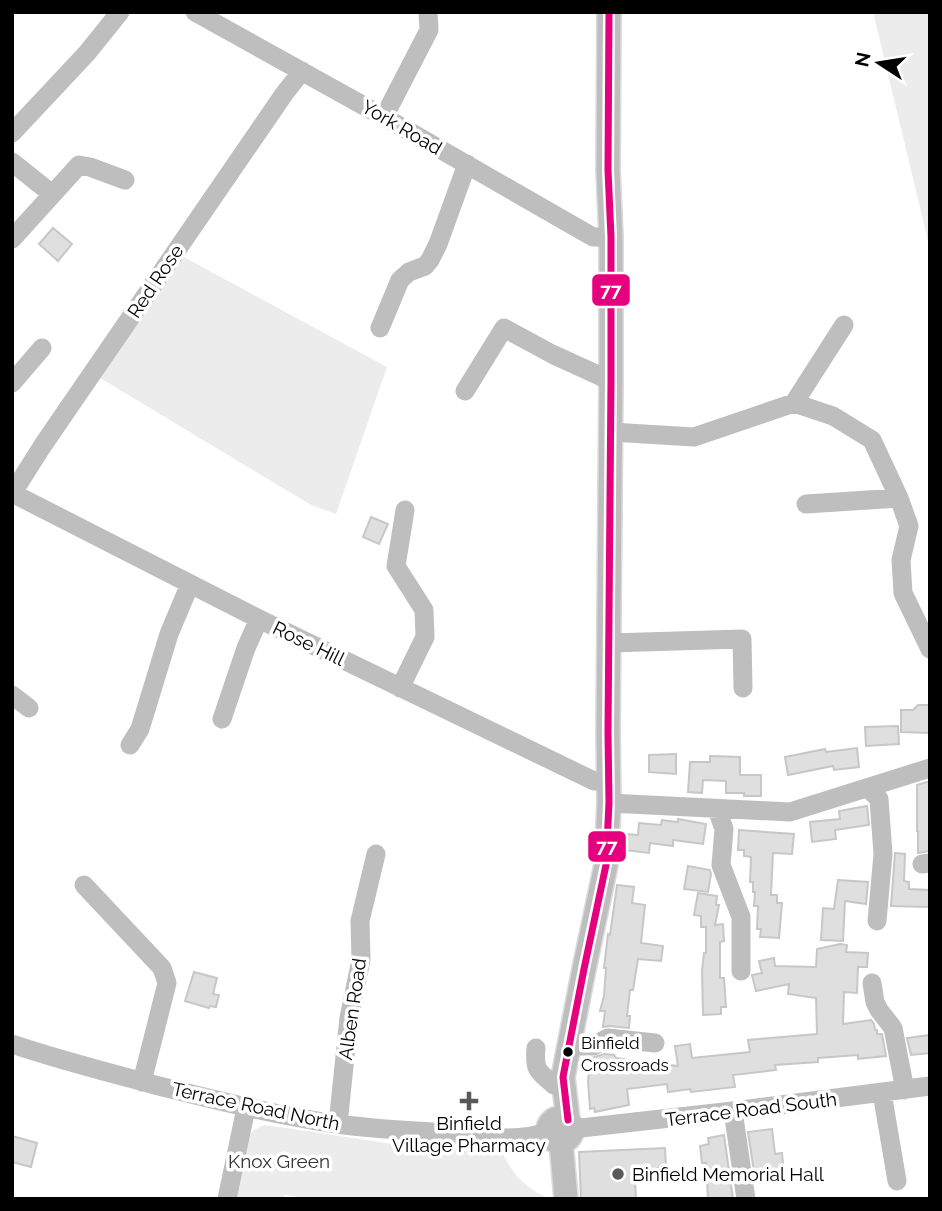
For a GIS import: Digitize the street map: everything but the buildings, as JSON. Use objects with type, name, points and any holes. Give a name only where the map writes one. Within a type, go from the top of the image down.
[{"type":"main road","points":[[566,1199],[560,1129],[563,1077],[607,865],[611,432],[609,12]]},
{"type":"main road","points":[[560,1129],[549,1104],[567,1052]]},
{"type":"street","points":[[12,133],[87,53],[120,12]]},
{"type":"street","name":"York Road","points":[[195,12],[593,237],[611,237]]},
{"type":"street","points":[[384,117],[429,30],[428,12]]},
{"type":"street","points":[[279,58],[284,94]]},
{"type":"street","name":"Red Rose","points":[[12,494],[302,71]]},
{"type":"street","points":[[12,162],[52,194]]},
{"type":"street","points":[[380,328],[400,280],[409,272],[425,266],[430,260],[467,164]]},
{"type":"street","points":[[12,239],[79,165],[125,180]]},
{"type":"street","points":[[794,403],[844,325]]},
{"type":"street","points":[[465,391],[504,328],[611,381]]},
{"type":"street","points":[[12,383],[19,360],[41,348]]},
{"type":"street","points":[[611,432],[694,437],[794,403],[833,416],[872,440],[900,498],[909,526],[901,560],[903,593],[924,620],[930,649]]},
{"type":"street","name":"Rose Hill","points":[[12,494],[259,619],[594,781],[609,792],[717,808],[790,811],[930,768]]},
{"type":"street","points":[[806,504],[900,498]]},
{"type":"street","points":[[400,688],[425,637],[424,610],[397,566],[405,510]]},
{"type":"street","points":[[130,745],[140,729],[169,634],[190,584]]},
{"type":"street","points":[[222,719],[246,648],[259,619]]},
{"type":"street","points":[[610,643],[742,639],[743,688]]},
{"type":"street","points":[[12,695],[29,708]]},
{"type":"street","points":[[868,788],[878,799],[883,854],[877,921]]},
{"type":"street","points":[[717,808],[724,829],[721,865],[741,917],[741,971]]},
{"type":"street","name":"Alben Road","points":[[338,1124],[349,1018],[361,960],[360,921],[376,854]]},
{"type":"street","points":[[84,885],[162,968],[167,983],[142,1082]]},
{"type":"street","points":[[872,983],[875,1002],[893,1028],[905,1090]]},
{"type":"street","points":[[567,1052],[593,1046],[608,1038],[655,1043]]},
{"type":"street","name":"Terrace Road North","points":[[12,1044],[50,1057],[246,1108],[338,1124],[503,1137],[535,1136],[560,1129]]},
{"type":"street","points":[[536,1048],[534,1065],[555,1085]]},
{"type":"street","name":"Terrace Road South","points":[[560,1129],[930,1086]]},
{"type":"street","points":[[882,1093],[897,1181]]},
{"type":"street","points":[[228,1199],[246,1108]]},
{"type":"street","points":[[733,1111],[746,1199]]},
{"type":"green space","points":[[873,12],[930,12],[930,251],[923,220]]},
{"type":"green space","points":[[182,256],[387,367],[336,514],[311,505],[100,378]]},
{"type":"green space","name":"Knox Green","points":[[264,1125],[393,1144],[501,1150],[520,1179],[550,1199],[311,1199],[285,1195],[283,1199],[236,1199],[247,1138],[254,1130]]},
{"type":"transit line","name":"77","points":[[568,1120],[563,1077],[606,865],[609,803],[609,12]]},
{"type":"place","name":"Binfield Crossroads","points":[[568,1052]]},
{"type":"place","name":"Binfield Village Pharmacy","points":[[469,1101]]},
{"type":"place","name":"Binfield Memorial Hall","points":[[618,1174]]}]
